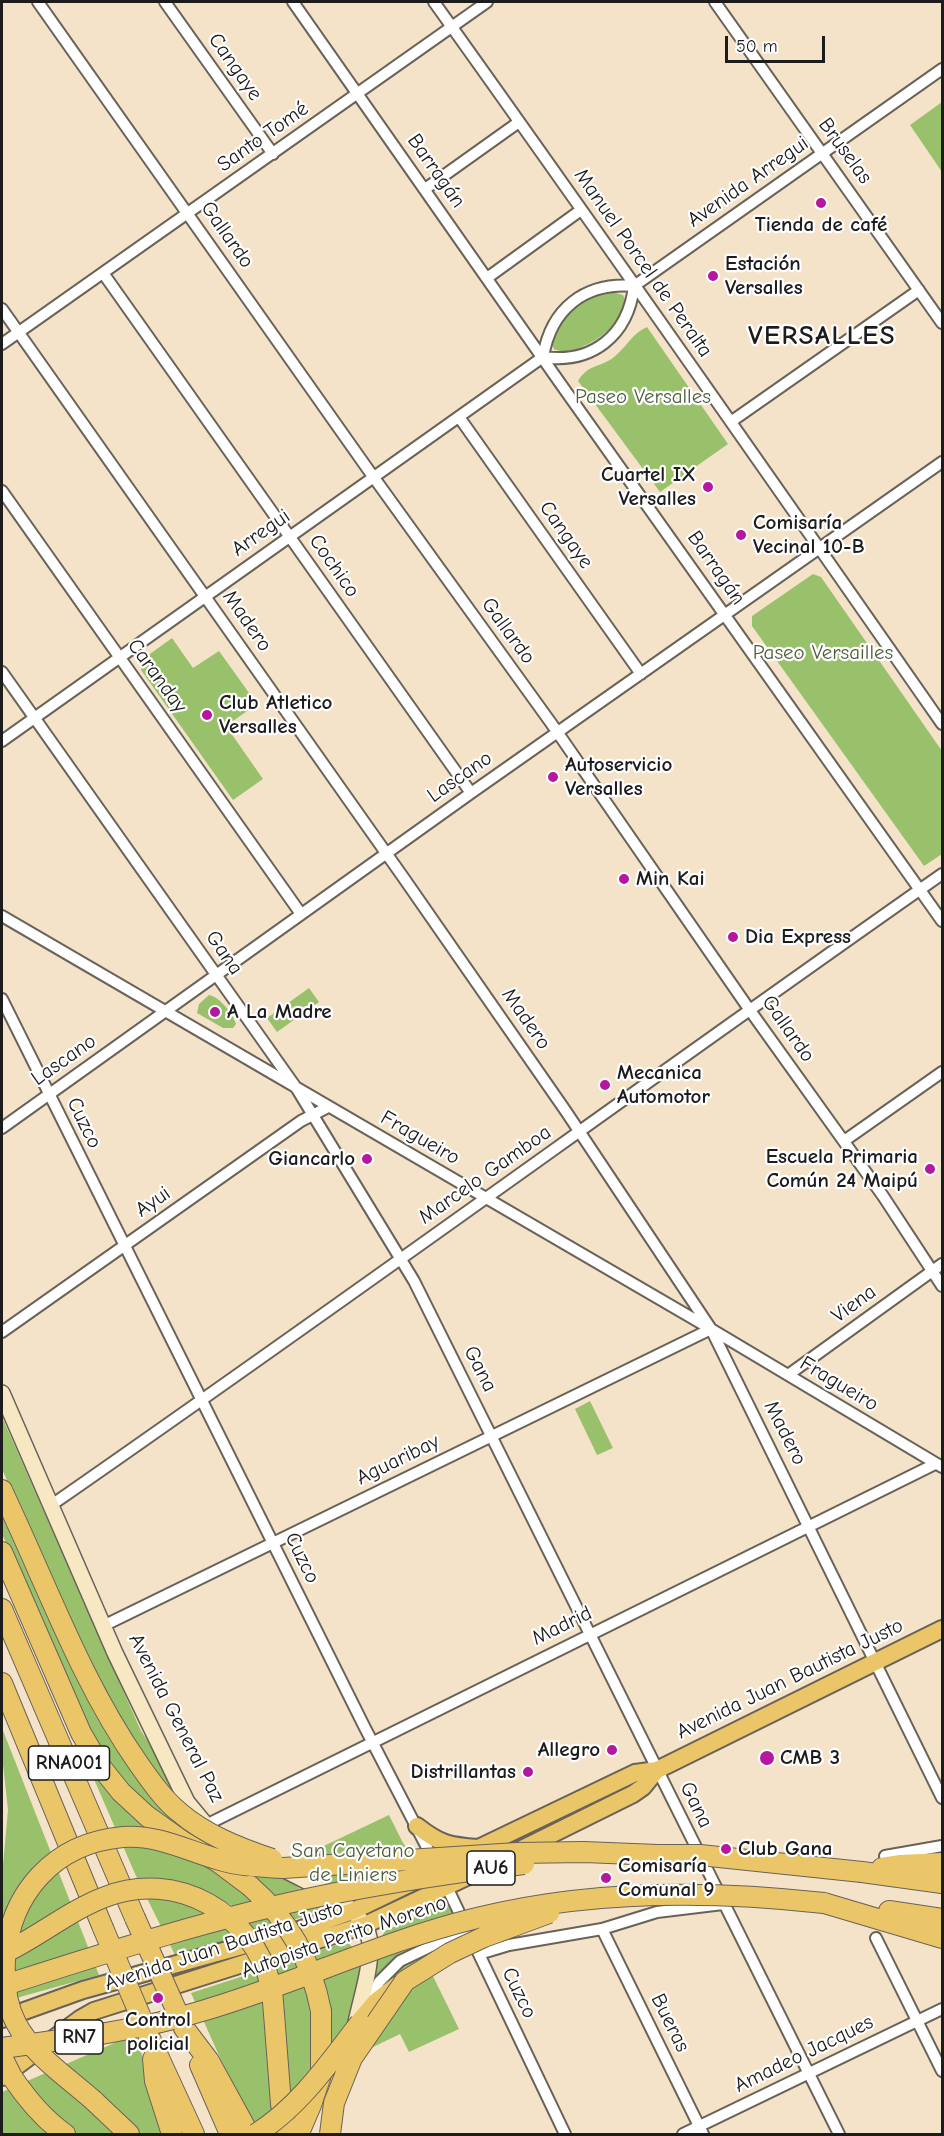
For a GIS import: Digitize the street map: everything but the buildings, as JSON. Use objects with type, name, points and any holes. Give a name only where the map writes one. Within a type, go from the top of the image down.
[{"type":"highway","points":[[2,1490],[102,1704],[123,1741],[165,1799],[199,1827],[246,1851],[274,1860],[313,1866]]},
{"type":"highway","points":[[2,1552],[81,1733],[101,1767],[121,1792],[147,1816],[182,1841],[218,1862],[250,1886],[276,1912],[297,1942],[312,1975],[321,2011],[321,2075],[311,2105],[293,2134]]},
{"type":"highway","name":"RNA001","points":[[2,1609],[230,2134]]},
{"type":"highway","name":"RNA001","points":[[2,1683],[104,1928],[152,2032],[194,2134]]},
{"type":"highway","points":[[129,2134],[38,2052],[25,2037],[6,1995],[4,1968],[6,1947],[11,1925],[22,1898],[37,1878],[55,1861],[73,1850],[90,1843],[125,1837],[168,1842],[223,1861],[254,1866],[313,1866],[517,1853],[584,1852],[658,1855]]},
{"type":"highway","name":"Autopista Perito Moreno","points":[[2,1986],[141,1943],[301,1901],[388,1884],[573,1858],[700,1855],[942,1883]]},
{"type":"highway","points":[[862,1872],[901,1865],[942,1863]]},
{"type":"highway","points":[[2,1954],[85,1905],[107,1896],[149,1888],[174,1890],[197,1897],[218,1910],[239,1928],[252,1943],[264,1964],[272,1988],[281,2104],[293,2134]]},
{"type":"highway","name":"Autopista Perito Moreno","points":[[152,2032],[429,1931],[517,1909],[585,1900],[652,1895],[726,1895],[824,1903],[942,1919]]},
{"type":"highway","points":[[256,2134],[293,2106],[377,2003],[405,1981],[450,1953],[484,1936],[585,1900]]},
{"type":"highway","points":[[824,1903],[942,1938]]},
{"type":"highway","points":[[330,2134],[334,2103],[352,2058],[405,1981]]},
{"type":"highway","points":[[183,2026],[209,2061],[249,2134]]},
{"type":"highway","points":[[152,2032],[155,2081],[172,2134]]},
{"type":"highway","name":"RN7","points":[[2,2048],[90,2036],[152,2032]]},
{"type":"highway","points":[[2,2057],[24,2095],[43,2116],[65,2134]]},
{"type":"main road","name":"Avenida Juan Bautista Justo","points":[[2,2019],[83,1990],[296,1930],[353,1911],[477,1848],[634,1773],[657,1770],[942,1629]]},
{"type":"main road","name":"Avenida Juan Bautista Justo","points":[[2,2077],[94,2011],[365,1925],[447,1887],[633,1794],[657,1770]]},
{"type":"main road","points":[[417,1827],[432,1838],[448,1845],[477,1848]]},
{"type":"street","name":"Gallardo","points":[[39,2],[374,477],[558,733],[749,1009],[938,1267],[942,1286]]},
{"type":"street","name":"Cangaye","points":[[165,2],[273,154]]},
{"type":"street","name":"Barragán","points":[[293,2],[942,921]]},
{"type":"street","name":"Manuel Porcel de Peralta","points":[[434,2],[732,421],[942,724]]},
{"type":"street","name":"Santo Tomé","points":[[2,344],[487,2]]},
{"type":"street","name":"Bruselas","points":[[715,2],[942,323]]},
{"type":"street","name":"Avenida Arregui","points":[[634,286],[942,69]]},
{"type":"street","points":[[425,189],[519,122]]},
{"type":"street","points":[[487,278],[581,210]]},
{"type":"street","name":"Cochico","points":[[103,273],[471,793]]},
{"type":"street","points":[[606,286],[634,286],[629,310],[624,320],[617,331],[600,347],[566,359],[543,357],[550,329],[568,306],[579,297],[606,286]]},
{"type":"street","points":[[732,421],[919,290]]},
{"type":"street","name":"Madero","points":[[2,309],[387,853],[580,1132],[711,1329],[942,1798]]},
{"type":"street","name":"Arregui","points":[[2,741],[543,357]]},
{"type":"street","name":"Cangaye","points":[[459,417],[641,674]]},
{"type":"street","name":"Lascano","points":[[2,1128],[471,793],[942,462]]},
{"type":"street","name":"Caranday","points":[[2,490],[301,914]]},
{"type":"street","name":"Gana","points":[[2,672],[297,1089],[401,1258],[839,2134]]},
{"type":"street","name":"Marcelo Gamboa","points":[[50,1506],[942,874]]},
{"type":"street","name":"Fragueiro","points":[[2,916],[711,1329],[939,1465]]},
{"type":"street","name":"Cuzco","points":[[2,999],[272,1543],[447,1887],[566,2134]]},
{"type":"street","points":[[844,1141],[942,1072]]},
{"type":"street","name":"Ayui","points":[[2,1332],[312,1114],[328,1107]]},
{"type":"street","name":"Viena","points":[[788,1376],[938,1267]]},
{"type":"street","name":"Aguaribay","points":[[103,1626],[711,1329]]},
{"type":"street","name":"Avenida General Paz","points":[[2,1393],[103,1626],[187,1802],[206,1825],[236,1845],[305,1881],[353,1911],[365,1925]]},
{"type":"street","name":"Madrid","points":[[206,1825],[590,1634],[939,1465]]},
{"type":"street","points":[[885,1856],[942,1846]]},
{"type":"street","points":[[479,1954],[509,1945],[602,1929],[657,1912],[723,1904]]},
{"type":"street","points":[[355,2028],[370,1945],[365,1925]]},
{"type":"street","points":[[336,2134],[333,2121],[333,2098],[338,2075],[355,2028],[379,1982],[400,1960],[467,1929]]},
{"type":"street","name":"Bueras","points":[[602,1929],[702,2130]]},
{"type":"street","points":[[876,1938],[942,2071]]},
{"type":"street","name":"Amadeo Jacques","points":[[683,2134],[702,2130],[809,2074],[942,2009]]},
{"type":"green space","points":[[942,102],[942,172],[910,125]]},
{"type":"green space","points":[[613,292],[623,295],[625,305],[613,326],[589,344],[564,351],[554,349],[551,341],[568,314],[582,302]]},
{"type":"green space","name":"Paseo Versalles","points":[[647,327],[728,444],[660,492],[578,381],[590,369],[614,357],[637,333]]},
{"type":"green space","name":"Paseo Versailles","points":[[813,574],[821,577],[942,751],[942,854],[924,866],[752,626],[752,616]]},
{"type":"green space","name":"Club Atletico Versalles","points":[[172,638],[193,668],[219,651],[257,704],[226,726],[263,779],[233,800],[141,670],[143,659]]},
{"type":"green space","points":[[309,988],[319,1002],[277,1032],[267,1018]]},
{"type":"green space","points":[[209,995],[222,1002],[229,1011],[236,1024],[233,1028],[223,1028],[197,1013],[199,1004]]},
{"type":"green space","points":[[590,1401],[613,1448],[597,1455],[575,1409]]},
{"type":"green space","points":[[2,1417],[141,1731],[155,1752],[171,1786],[168,1790],[317,1900],[323,1910],[293,1920],[143,1803],[114,1772],[92,1737],[2,1534],[2,1510],[27,1525],[2,1469]]},
{"type":"green space","points":[[63,1708],[90,1761],[229,1878],[276,1925],[256,1931],[236,1908],[202,1889],[187,1885],[195,1903],[239,1937],[175,1955],[136,1876]]},
{"type":"green space","points":[[2,1728],[99,1975],[2,2002],[2,1876],[8,1810],[2,1755]]},
{"type":"green space","name":"San Cayetano de Liniers","points":[[389,1815],[416,1863],[349,1896],[321,1878],[309,1853]]},
{"type":"green space","points":[[445,1903],[452,1913],[452,1922],[396,1956],[369,1984],[376,1947],[385,1931]]},
{"type":"green space","points":[[346,1942],[352,1947],[359,1964],[359,1985],[351,2018],[332,2055],[329,2012],[311,1953]]},
{"type":"green space","points":[[423,1956],[459,2029],[409,2052],[400,2034],[367,2050],[391,1982],[410,1962]]},
{"type":"green space","points":[[296,1959],[313,2009],[316,2061],[298,2118],[293,2115],[289,2094],[284,2012],[281,2134],[258,2134],[191,1993]]},
{"type":"green space","points":[[135,2034],[168,2134],[2,2134],[2,2092]]},
{"type":"place","name":"Tienda de café","points":[[821,203]]},
{"type":"place","name":"Estación Versalles","points":[[713,276]]},
{"type":"place","name":"Cuartel IX Versalles","points":[[708,487]]},
{"type":"place","name":"Comisaría Vecinal 10-B","points":[[741,535]]},
{"type":"place","name":"Club Atletico Versalles","points":[[207,715]]},
{"type":"place","name":"Autoservicio Versalles","points":[[553,777]]},
{"type":"place","name":"Min Kai","points":[[624,879]]},
{"type":"place","name":"Dia Express","points":[[733,937]]},
{"type":"place","name":"A La Madre","points":[[215,1012]]},
{"type":"place","name":"Mecanica Automotor","points":[[605,1085]]},
{"type":"place","name":"Giancarlo","points":[[367,1159]]},
{"type":"place","name":"Escuela Primaria Común 24 Maipú","points":[[930,1169]]},
{"type":"place","name":"Allegro","points":[[612,1750]]},
{"type":"place","name":"CMB 3","points":[[767,1758]]},
{"type":"place","name":"Distrillantas","points":[[528,1772]]},
{"type":"place","name":"Club Gana","points":[[726,1849]]},
{"type":"place","name":"Comisaría Comunal 9","points":[[606,1878]]},
{"type":"place","name":"Control policial","points":[[158,1998]]},
{"type":"district","name":"VERSALLES","points":[[822,336]]}]
